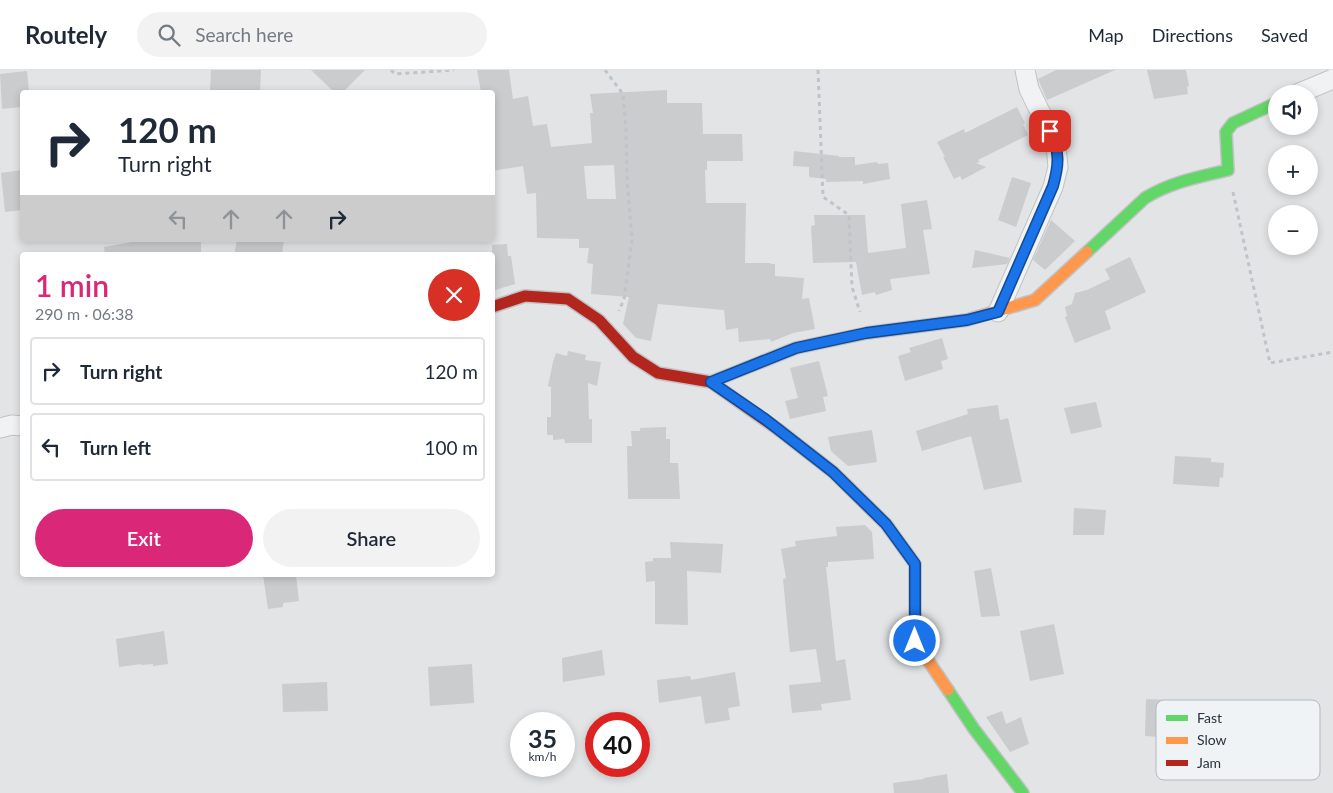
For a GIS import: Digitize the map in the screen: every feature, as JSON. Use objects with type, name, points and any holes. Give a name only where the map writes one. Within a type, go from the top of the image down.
[{"type":"street","points":[[998,312],[1053,186],[1058,167],[1056,145],[1029,89],[1025,70]]},
{"type":"street","points":[[1318,85],[1333,79]]},
{"type":"street","points":[[711,382],[796,348],[866,333],[967,320],[1035,300],[1145,198],[1155,191],[1173,182],[1228,170],[1226,132],[1233,123],[1268,107]]},
{"type":"street","points":[[495,306],[525,296],[568,299],[600,320],[633,357],[658,373],[711,382],[765,419],[833,472],[886,524],[915,564],[915,641],[974,729],[1023,793]]},
{"type":"street","points":[[0,428],[12,425],[20,426]]},
{"type":"path","points":[[391,70],[395,74],[454,70]]},
{"type":"path","points":[[605,70],[623,94],[632,240],[624,299],[617,318],[615,336]]},
{"type":"path","points":[[818,70],[823,197],[849,215],[852,287],[866,333]]},
{"type":"path","points":[[1228,170],[1270,363],[1333,352]]},
{"type":"building","points":[[211,70],[261,70],[260,90],[210,90]]},
{"type":"building","points":[[311,70],[365,70],[345,90],[332,90]]},
{"type":"building","points":[[477,70],[509,70],[513,99],[528,96],[533,126],[547,124],[551,147],[592,143],[590,113],[593,113],[590,94],[667,90],[667,103],[702,103],[703,134],[742,134],[743,161],[707,161],[707,170],[705,170],[706,203],[746,203],[745,263],[775,264],[775,276],[804,278],[802,299],[809,298],[815,329],[793,333],[771,342],[770,339],[739,342],[738,328],[726,330],[724,310],[658,304],[651,341],[636,338],[623,324],[629,297],[591,294],[593,264],[587,263],[589,248],[579,248],[579,239],[537,238],[536,193],[527,194],[523,166],[495,171],[495,90],[481,90]],"holes":[[[614,165],[616,199],[587,199],[584,166]]]},
{"type":"building","points":[[1056,70],[1115,70],[1047,100],[1038,79]]},
{"type":"building","points":[[1147,70],[1186,70],[1189,86],[1187,87],[1188,94],[1154,99]]},
{"type":"building","points":[[27,71],[29,90],[20,90],[20,107],[2,109],[0,74]]},
{"type":"building","points":[[1017,107],[1025,123],[1023,124],[1028,135],[978,160],[980,162],[976,163],[986,167],[962,180],[960,176],[954,179],[937,142],[964,129],[965,133]]},
{"type":"building","points":[[794,151],[839,157],[855,157],[855,165],[877,162],[878,164],[888,163],[890,179],[863,184],[863,181],[826,182],[826,179],[809,177],[809,167],[793,166]]},
{"type":"building","points":[[20,170],[20,210],[5,212],[1,173]]},
{"type":"building","points":[[1012,177],[1031,183],[1016,227],[998,220]]},
{"type":"building","points":[[927,200],[932,229],[923,230],[930,274],[890,279],[892,290],[876,295],[875,292],[862,295],[856,262],[813,263],[811,226],[815,225],[814,215],[865,215],[868,253],[906,248],[901,204]]},
{"type":"building","points":[[1051,220],[1075,241],[1045,270],[1033,260]]},
{"type":"building","points":[[132,242],[201,242],[201,252],[105,252],[104,247]]},
{"type":"building","points":[[237,242],[284,242],[282,252],[235,252]]},
{"type":"building","points":[[507,244],[508,256],[511,256],[515,284],[495,290],[495,252],[492,252],[492,245]]},
{"type":"building","points":[[975,250],[1010,258],[1007,264],[972,268]]},
{"type":"building","points":[[1130,257],[1146,292],[1105,311],[1111,329],[1075,343],[1065,317],[1067,316],[1065,307],[1072,304],[1075,293],[1087,290],[1110,279],[1105,269]]},
{"type":"building","points":[[942,338],[948,359],[941,361],[943,369],[905,381],[898,356],[911,352],[909,348]]},
{"type":"building","points":[[568,351],[586,355],[585,360],[601,362],[597,386],[588,383],[589,419],[592,419],[592,443],[565,443],[564,439],[553,440],[553,435],[547,435],[547,417],[551,417],[551,387],[548,386],[553,362],[556,353],[567,356]]},
{"type":"building","points":[[819,361],[828,396],[823,397],[826,411],[790,419],[785,401],[798,398],[790,368]]},
{"type":"building","points":[[1096,402],[1102,427],[1071,434],[1064,408]]},
{"type":"building","points":[[998,405],[1000,420],[1008,418],[1022,482],[984,490],[971,436],[922,451],[916,431],[968,414],[967,409]]},
{"type":"building","points":[[666,427],[666,439],[670,439],[670,463],[678,463],[680,499],[628,499],[627,446],[632,446],[631,431],[640,431],[640,428]]},
{"type":"building","points":[[872,430],[877,462],[848,466],[831,451],[828,437]]},
{"type":"building","points":[[1175,456],[1211,458],[1211,462],[1224,463],[1223,478],[1220,477],[1219,487],[1173,484]]},
{"type":"building","points":[[1074,508],[1106,510],[1104,535],[1073,535]]},
{"type":"building","points":[[865,525],[872,532],[874,559],[828,562],[828,567],[826,567],[836,661],[845,659],[851,700],[821,704],[822,710],[792,713],[789,685],[821,682],[816,649],[790,652],[783,579],[786,578],[781,549],[796,546],[795,541],[837,536],[836,527]]},
{"type":"building","points":[[670,542],[723,544],[721,573],[687,571],[688,625],[655,624],[655,581],[646,582],[645,562],[653,561],[653,558],[671,558]]},
{"type":"building","points":[[991,568],[1000,616],[981,617],[974,571]]},
{"type":"building","points":[[263,577],[296,577],[299,601],[283,603],[283,607],[268,609]]},
{"type":"building","points":[[1054,624],[1064,674],[1030,681],[1020,631]]},
{"type":"building","points":[[164,631],[168,664],[153,666],[153,664],[141,664],[119,667],[116,639]]},
{"type":"building","points":[[602,650],[605,675],[563,682],[562,658]]},
{"type":"building","points":[[472,664],[474,703],[430,706],[428,667]]},
{"type":"building","points":[[735,672],[740,706],[728,708],[730,720],[705,724],[701,696],[659,703],[657,680],[690,676],[691,680]]},
{"type":"building","points":[[327,682],[328,711],[283,712],[282,684]]},
{"type":"building","points":[[1146,699],[1170,700],[1156,700],[1156,737],[1145,736]]},
{"type":"building","points":[[1002,711],[1006,724],[1021,717],[1029,744],[1010,752],[986,717]]},
{"type":"building","points":[[947,774],[949,793],[894,793],[893,783]]},
{"type":"traffic: fast","points":[[1087,252],[1145,198],[1155,192],[1175,184],[1228,170],[1226,132],[1233,123],[1268,107]]},
{"type":"traffic: fast","points":[[948,690],[974,729],[1023,793]]},
{"type":"traffic: slow","points":[[711,382],[796,348],[867,333],[967,320],[1035,300],[1087,252]]},
{"type":"traffic: slow","points":[[779,430],[833,472],[886,524],[915,564],[915,641],[948,690]]},
{"type":"traffic: jam","points":[[495,306],[525,296],[568,299],[599,320],[633,357],[658,373],[711,382],[779,430]]},
{"type":"route","points":[[915,641],[915,564],[886,524],[833,472],[765,419],[711,382],[796,348],[866,333],[967,320],[998,312],[1053,186],[1058,167],[1056,145],[1050,131]]}]
